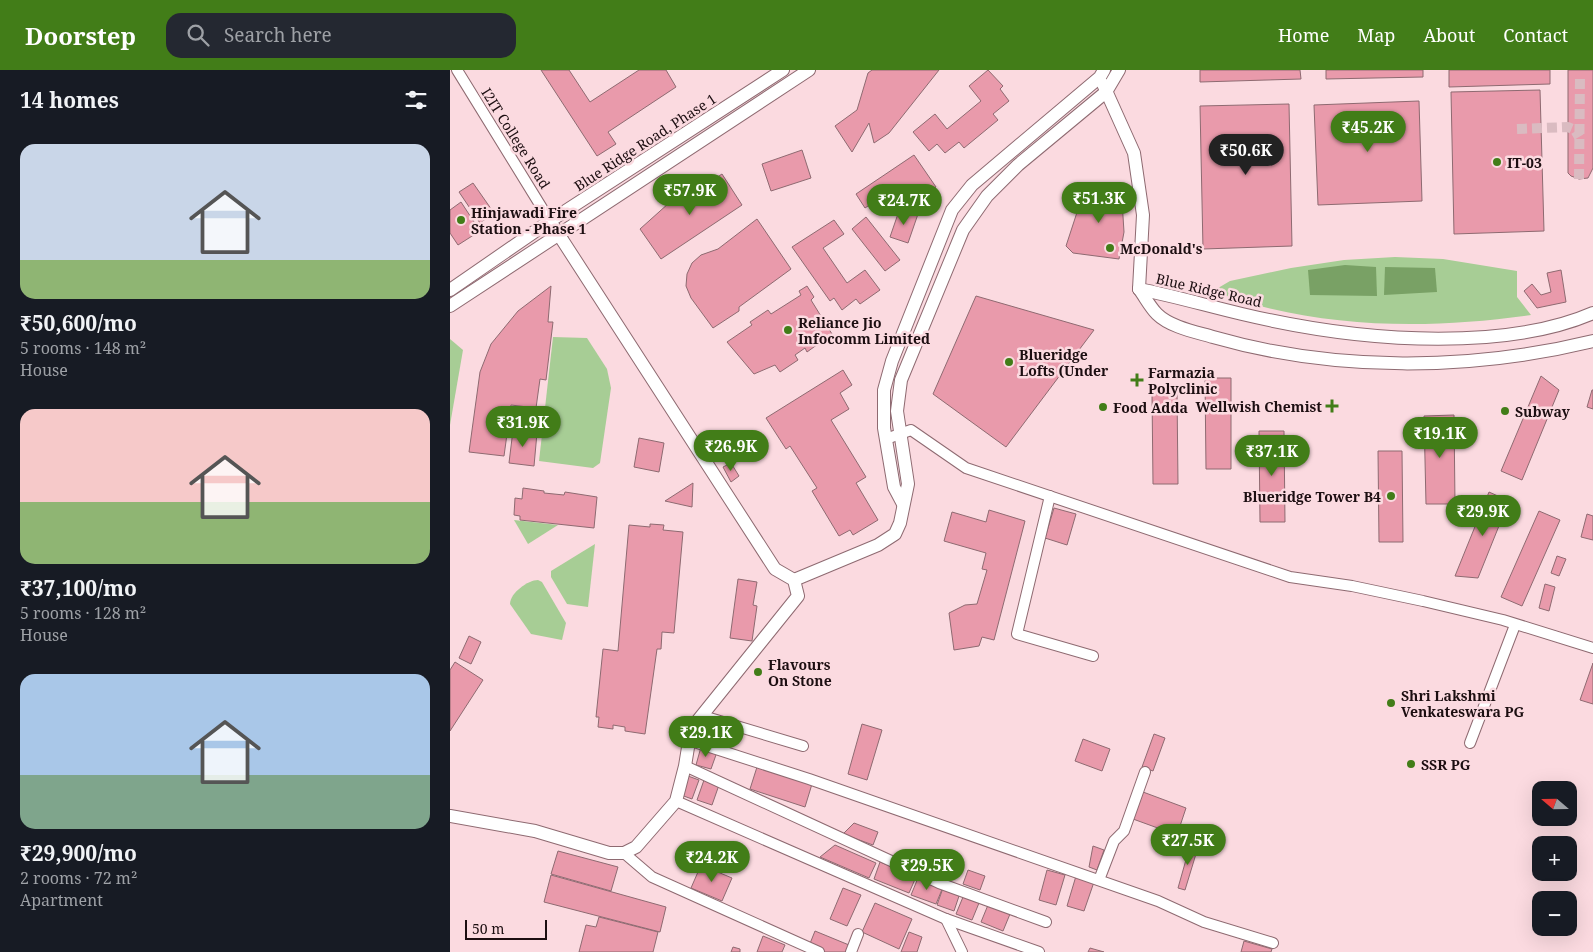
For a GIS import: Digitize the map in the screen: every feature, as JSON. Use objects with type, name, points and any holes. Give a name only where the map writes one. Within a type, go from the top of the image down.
[{"type":"street","name":"I2IT College Road","points":[[456,70],[550,221]]},
{"type":"street","name":"Blue Ridge Road, Phase 1","points":[[450,290],[550,221],[783,70]]},
{"type":"street","points":[[450,306],[809,70]]},
{"type":"street","points":[[794,580],[878,545],[894,534],[900,523],[908,484],[897,411],[901,380],[953,250],[970,217],[987,196],[1018,165],[1106,92],[1119,70]]},
{"type":"street","points":[[903,504],[894,486],[882,411],[887,376],[952,210],[972,185],[1102,74],[1106,92],[1134,153],[1143,215],[1139,289]]},
{"type":"street","points":[[450,816],[535,831],[609,854],[624,853],[636,847],[676,801],[685,766],[691,729],[798,596],[794,580],[775,569],[550,221]]},
{"type":"street","name":"Blue Ridge Road","points":[[1139,289],[1297,325],[1343,333],[1430,340],[1515,334],[1578,320],[1593,314]]},
{"type":"street","name":"Blue Ridge Road","points":[[1139,289],[1157,315],[1171,323],[1243,346],[1320,360],[1356,363],[1514,357],[1593,341]]},
{"type":"street","points":[[886,439],[911,430],[966,468],[1290,577],[1352,586],[1424,601],[1593,648]]},
{"type":"street","points":[[1050,496],[1016,634],[1093,656]]},
{"type":"street","points":[[1470,743],[1514,625]]},
{"type":"street","points":[[702,716],[803,746]]},
{"type":"street","points":[[688,740],[809,779],[1158,901],[1204,922],[1273,943]]},
{"type":"street","points":[[685,766],[939,883],[1046,922]]},
{"type":"street","points":[[1099,880],[1114,841],[1124,831],[1146,772]]},
{"type":"street","points":[[676,801],[946,919],[1039,952]]},
{"type":"street","points":[[624,853],[652,877],[819,952]]},
{"type":"street","points":[[946,919],[962,952]]},
{"type":"street","points":[[851,952],[858,934]]},
{"type":"shaded area","points":[[1395,257],[1443,259],[1517,271],[1517,297],[1531,315],[1451,323],[1370,323],[1290,313],[1251,304],[1213,291],[1230,281],[1291,268],[1344,260]]},
{"type":"shaded area","points":[[1345,265],[1376,267],[1377,296],[1310,295],[1308,270]]},
{"type":"shaded area","points":[[1385,267],[1435,268],[1437,292],[1384,295]]},
{"type":"shaded area","points":[[553,337],[587,338],[607,369],[611,388],[600,463],[593,468],[539,461]]},
{"type":"shaded area","points":[[450,339],[463,350],[450,425]]},
{"type":"shaded area","points":[[514,520],[558,525],[528,544]]},
{"type":"shaded area","points":[[595,544],[588,607],[567,604],[551,577],[551,571]]},
{"type":"shaded area","points":[[538,580],[542,582],[566,623],[562,640],[531,634],[510,604],[513,596],[520,588],[529,582]]},
{"type":"building","points":[[541,70],[569,70],[590,102],[639,70],[666,70],[676,87],[608,132],[616,144],[597,156]]},
{"type":"building","points":[[872,70],[939,70],[889,133],[874,143],[869,123],[852,152],[835,126],[857,110],[868,73]]},
{"type":"building","points":[[988,70],[1003,86],[1000,89],[1009,101],[993,114],[998,120],[964,148],[959,142],[945,153],[937,144],[929,151],[913,132],[935,114],[947,129],[981,101],[969,86]]},
{"type":"building","points":[[1200,70],[1300,70],[1301,79],[1200,82]]},
{"type":"building","points":[[1326,70],[1423,70],[1423,77],[1326,79]]},
{"type":"building","points":[[1449,70],[1550,70],[1550,84],[1449,87]]},
{"type":"building","points":[[1568,70],[1593,70],[1593,168],[1588,178],[1579,179],[1568,173]]},
{"type":"building","name":"IT-03","points":[[1540,90],[1544,231],[1454,234],[1451,92]]},
{"type":"building","points":[[1419,101],[1422,201],[1318,205],[1314,105]]},
{"type":"building","points":[[1289,104],[1292,246],[1203,249],[1200,106]]},
{"type":"building","points":[[802,150],[811,178],[771,191],[762,164]]},
{"type":"building","points":[[914,155],[936,187],[914,202],[909,195],[889,209],[885,204],[878,208],[874,202],[865,208],[856,194]]},
{"type":"building","points":[[722,174],[742,205],[661,259],[640,229],[669,203],[671,206],[676,197],[682,193],[691,194]]},
{"type":"building","points":[[473,183],[494,213],[480,223],[459,192]]},
{"type":"building","points":[[1104,183],[1116,187],[1122,201],[1124,232],[1119,259],[1073,253],[1066,246],[1083,194],[1090,188]]},
{"type":"building","name":"Hinjawadi Fire Station - Phase 1","points":[[461,202],[480,231],[458,245],[450,233],[450,210]]},
{"type":"building","points":[[900,208],[918,214],[908,243],[890,237]]},
{"type":"building","points":[[866,217],[900,260],[885,271],[852,229]]},
{"type":"building","points":[[757,219],[791,269],[739,307],[739,311],[713,328],[691,298],[686,286],[687,274],[692,263],[701,255],[718,249]]},
{"type":"building","points":[[834,220],[844,234],[823,248],[847,283],[865,270],[880,290],[860,304],[856,299],[842,310],[834,298],[830,301],[792,247]]},
{"type":"building","points":[[1561,270],[1566,302],[1537,308],[1524,291],[1532,284],[1541,295],[1551,292],[1547,273]]},
{"type":"building","points":[[551,286],[548,322],[553,322],[546,380],[540,379],[536,408],[511,405],[504,456],[469,452],[480,372],[491,344],[518,311]]},
{"type":"building","name":"Reliance Jio Infocomm Limited","points":[[807,286],[814,297],[811,300],[832,334],[807,352],[805,348],[795,355],[798,360],[780,372],[775,365],[754,374],[727,342],[752,325],[750,322],[768,310],[771,314],[801,295],[799,291]]},
{"type":"building","name":"Blueridge Lofts (Under","points":[[976,296],[1094,330],[1006,447],[933,394]]},
{"type":"building","points":[[843,370],[852,385],[840,393],[849,409],[831,420],[866,477],[856,483],[878,520],[853,535],[850,530],[839,536],[812,491],[817,488],[790,446],[786,449],[766,418]]},
{"type":"building","points":[[1541,376],[1559,390],[1522,480],[1501,471]]},
{"type":"building","points":[[1205,378],[1231,378],[1231,469],[1206,469]]},
{"type":"building","points":[[1593,390],[1593,409],[1587,407]]},
{"type":"building","points":[[1177,392],[1178,484],[1153,484],[1152,393]]},
{"type":"building","points":[[1454,415],[1455,504],[1426,504],[1424,416]]},
{"type":"building","points":[[513,430],[537,433],[534,466],[509,463]]},
{"type":"building","points":[[1259,431],[1284,431],[1285,522],[1260,522]]},
{"type":"building","points":[[639,438],[664,443],[659,472],[634,467]]},
{"type":"building","name":"Blueridge Tower B4","points":[[1378,451],[1402,451],[1403,542],[1379,542]]},
{"type":"building","points":[[731,463],[739,476],[731,482],[723,467]]},
{"type":"building","points":[[693,483],[692,507],[665,501]]},
{"type":"building","points":[[523,488],[544,491],[544,493],[564,495],[565,492],[597,497],[594,528],[520,520],[520,516],[514,515],[515,498],[522,499]]},
{"type":"building","points":[[1489,492],[1509,501],[1478,578],[1455,576]]},
{"type":"building","points":[[1054,508],[1076,514],[1067,545],[1045,538]]},
{"type":"building","points":[[989,510],[1025,521],[994,640],[982,637],[979,646],[954,650],[949,613],[965,605],[977,604],[987,570],[982,569],[986,553],[944,541],[952,512],[986,522]]},
{"type":"building","points":[[1539,511],[1560,520],[1522,606],[1501,597]]},
{"type":"building","points":[[1587,514],[1593,516],[1593,540],[1581,537]]},
{"type":"building","points":[[650,524],[664,525],[663,530],[683,532],[674,633],[662,632],[661,649],[657,649],[645,734],[625,731],[625,727],[613,725],[613,729],[598,727],[599,717],[596,717],[603,649],[618,651],[629,525],[650,527]]},
{"type":"building","points":[[1557,556],[1566,559],[1559,576],[1551,573]]},
{"type":"building","points":[[738,579],[757,582],[753,605],[757,606],[752,641],[730,638]]},
{"type":"building","points":[[1545,584],[1555,587],[1549,611],[1539,608]]},
{"type":"building","points":[[469,636],[481,642],[471,664],[459,658]]},
{"type":"building","points":[[455,662],[483,680],[450,731],[450,670]]},
{"type":"building","points":[[1593,663],[1593,704],[1580,700]]},
{"type":"building","points":[[862,724],[882,730],[867,780],[848,774]]},
{"type":"building","points":[[1154,734],[1165,738],[1153,771],[1142,767]]},
{"type":"building","points":[[1083,739],[1110,749],[1102,771],[1075,761]]},
{"type":"building","points":[[701,747],[717,752],[711,769],[696,765]]},
{"type":"building","points":[[757,767],[812,784],[805,807],[750,789]]},
{"type":"building","points":[[688,776],[699,780],[692,799],[681,795]]},
{"type":"building","points":[[704,780],[719,785],[712,805],[697,800]]},
{"type":"building","points":[[1143,792],[1186,808],[1177,835],[1133,819]]},
{"type":"building","points":[[854,823],[878,832],[873,845],[843,834]]},
{"type":"building","points":[[1191,842],[1199,844],[1185,890],[1178,888]]},
{"type":"building","points":[[835,845],[876,863],[869,878],[820,857]]},
{"type":"building","points":[[1093,846],[1104,850],[1097,870],[1089,867]]},
{"type":"building","points":[[558,851],[618,867],[611,891],[551,874]]},
{"type":"building","points":[[880,862],[916,877],[909,893],[874,879]]},
{"type":"building","points":[[701,865],[732,878],[722,901],[691,888]]},
{"type":"building","points":[[968,870],[985,876],[980,890],[963,884]]},
{"type":"building","points":[[1047,870],[1065,875],[1056,905],[1039,900]]},
{"type":"building","points":[[551,875],[666,907],[660,932],[544,902]]},
{"type":"building","points":[[1076,876],[1094,882],[1084,911],[1067,906]]},
{"type":"building","points":[[918,878],[943,887],[936,904],[911,895]]},
{"type":"building","points":[[843,888],[861,895],[847,926],[830,919]]},
{"type":"building","points":[[943,888],[960,893],[954,911],[937,905]]},
{"type":"building","points":[[963,897],[979,903],[972,920],[956,914]]},
{"type":"building","points":[[875,903],[912,919],[899,949],[862,932]]},
{"type":"building","points":[[988,905],[1010,914],[1003,931],[981,922]]},
{"type":"building","points":[[599,917],[658,932],[653,952],[579,952],[586,925],[596,927]]},
{"type":"building","points":[[815,931],[849,945],[846,952],[824,952],[809,946]]},
{"type":"building","points":[[909,932],[922,937],[917,952],[901,952]]},
{"type":"building","points":[[763,936],[785,945],[782,952],[757,952]]},
{"type":"building","points":[[1244,941],[1272,949],[1271,952],[1241,952]]},
{"type":"building","points":[[733,947],[740,949],[740,952],[731,952]]},
{"type":"building","points":[[1090,948],[1104,952],[1088,952]]},
{"type":"tunnel","points":[[1579,179],[1580,77]]},
{"type":"tunnel","points":[[1517,129],[1568,127],[1575,130],[1579,137]]},
{"type":"place","name":"IT-03","points":[[1497,162]]},
{"type":"place","name":"Hinjawadi Fire Station - Phase 1","points":[[461,220]]},
{"type":"place","name":"McDonald's","points":[[1110,248]]},
{"type":"place","name":"Reliance Jio Infocomm Limited","points":[[788,330]]},
{"type":"place","name":"Blueridge Lofts (Under","points":[[1009,362]]},
{"type":"place","name":"Farmazia Polyclinic","points":[[1137,380]]},
{"type":"place","name":"Wellwish Chemist","points":[[1332,406]]},
{"type":"place","name":"Food Adda","points":[[1103,407]]},
{"type":"place","name":"Subway","points":[[1505,411]]},
{"type":"place","name":"Blueridge Tower B4","points":[[1391,496]]},
{"type":"place","name":"Flavours On Stone","points":[[758,672]]},
{"type":"place","name":"Shri Lakshmi Venkateswara PG","points":[[1391,703]]},
{"type":"place","name":"SSR PG","points":[[1411,764]]}]
